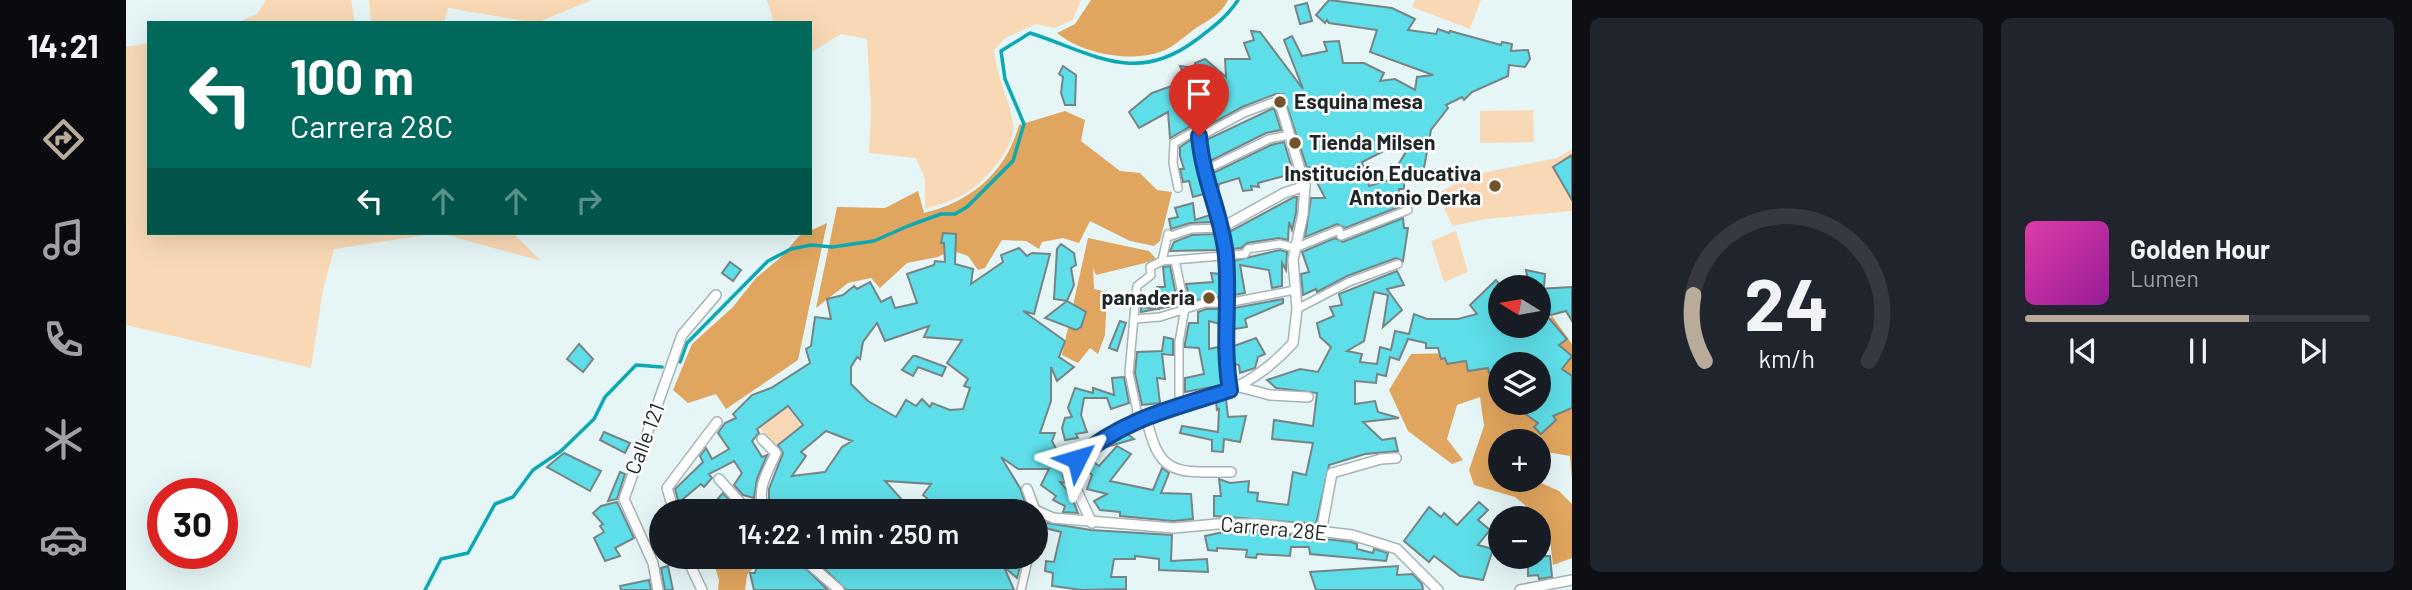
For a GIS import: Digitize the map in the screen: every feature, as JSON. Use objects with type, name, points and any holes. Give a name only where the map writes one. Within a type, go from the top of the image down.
[{"type":"street","points":[[1092,523],[1070,476],[1077,459],[1093,445],[1135,420],[1233,388],[1275,360],[1293,343],[1297,309],[1295,248],[1303,214],[1305,186],[1279,100],[1244,113],[1199,136]]},
{"type":"street","points":[[1178,188],[1173,163],[1174,143],[1193,132],[1199,136],[1203,171],[1221,228],[1226,256],[1225,355],[1233,388]]},
{"type":"street","points":[[1203,171],[1269,139],[1290,135]]},
{"type":"street","points":[[1162,261],[1168,234],[1171,236],[1191,229],[1221,228],[1284,193],[1305,186]]},
{"type":"street","points":[[1135,420],[1138,411],[1129,373],[1137,286],[1151,275],[1150,267],[1162,261],[1226,256],[1273,245],[1295,248],[1339,230],[1341,236],[1408,210]]},
{"type":"street","points":[[1175,260],[1185,308],[1179,342],[1179,405]]},
{"type":"street","points":[[1297,309],[1349,282],[1398,264]]},
{"type":"street","points":[[1135,319],[1160,317],[1205,303],[1227,303],[1295,290]]},
{"type":"street","name":"Calle 121","points":[[659,590],[653,563],[624,499],[682,335],[716,295]]},
{"type":"street","points":[[1233,388],[1270,395],[1308,397]]},
{"type":"street","points":[[1146,416],[1152,444],[1158,456],[1170,466],[1187,472],[1231,472]]},
{"type":"street","points":[[670,499],[667,488],[717,422]]},
{"type":"street","points":[[759,499],[762,485],[776,453],[762,439]]},
{"type":"street","points":[[1321,533],[1331,474],[1381,459],[1396,458]]},
{"type":"street","points":[[719,479],[737,499]]},
{"type":"street","points":[[1027,489],[1030,499]]},
{"type":"street","name":"Carrera 28E","points":[[1048,516],[1092,523],[1174,528],[1258,524],[1352,535],[1397,549],[1438,590]]},
{"type":"street","points":[[692,569],[702,590]]},
{"type":"street","points":[[815,569],[839,590]]},
{"type":"street","points":[[1021,590],[1026,569]]},
{"type":"street","points":[[1520,590],[1563,586],[1572,580]]},
{"type":"shaded area","points":[[266,0],[351,0],[355,21],[241,21],[257,14]]},
{"type":"shaded area","points":[[369,0],[592,0],[541,21],[524,21],[448,8],[445,21],[371,21]]},
{"type":"shaded area","points":[[767,0],[1081,0],[1073,20],[1054,28],[1036,24],[1005,38],[994,50],[1013,124],[1009,144],[996,165],[969,191],[925,209],[925,179],[916,158],[869,153],[871,109],[867,39],[841,34],[812,52],[812,21],[773,21]]},
{"type":"shaded area","points":[[1091,0],[1228,0],[1214,16],[1169,48],[1152,54],[1123,56],[1094,51],[1057,33],[1075,24]]},
{"type":"shaded area","points":[[1415,0],[1481,0],[1470,29],[1412,7]]},
{"type":"shaded area","points":[[147,43],[147,235],[425,235],[334,249],[323,290],[311,368],[126,325],[126,47]]},
{"type":"shaded area","points":[[1533,110],[1534,142],[1480,143],[1480,111]]},
{"type":"shaded area","points":[[1065,111],[1085,120],[1081,141],[1120,171],[1140,173],[1157,190],[1172,192],[1160,241],[1154,246],[1130,241],[1090,221],[1079,243],[1063,238],[1042,242],[1039,249],[1026,241],[1002,240],[985,268],[978,270],[968,256],[951,250],[938,257],[907,263],[880,288],[871,278],[848,283],[816,308],[837,207],[885,208],[918,191],[924,213],[941,208],[971,193],[984,183],[1005,157],[1019,125]]},
{"type":"shaded area","points":[[1572,149],[1572,211],[1485,219],[1452,226],[1438,193],[1472,175],[1557,158]]},
{"type":"shaded area","points":[[827,223],[798,360],[726,409],[716,394],[688,403],[673,390],[692,344],[732,308],[756,278],[781,257],[799,236],[812,235],[812,230]]},
{"type":"shaded area","points":[[1456,231],[1468,272],[1444,282],[1431,241]]},
{"type":"shaded area","points":[[447,235],[515,235],[541,261]]},
{"type":"shaded area","points":[[1088,238],[1149,251],[1157,260],[1096,275],[1093,268],[1094,289],[1107,292],[1105,335],[1098,354],[1090,348],[1078,363],[1062,355]]},
{"type":"shaded area","points":[[1552,316],[1572,344],[1572,479],[1570,456],[1551,453],[1551,429],[1488,429],[1488,489],[1474,485],[1469,470],[1484,426],[1480,397],[1457,405],[1447,439],[1463,460],[1452,464],[1408,431],[1389,390],[1411,354],[1456,353],[1532,343],[1536,338],[1551,338]]},
{"type":"shaded area","points":[[787,407],[801,425],[774,447],[760,428]]},
{"type":"shaded area","points":[[1551,487],[1559,491],[1572,504],[1572,558],[1553,565],[1551,506],[1526,506],[1515,497],[1498,492],[1551,492]]},
{"type":"shaded area","points":[[716,569],[752,569],[747,575],[745,590],[718,590],[719,580]]},
{"type":"building","points":[[1329,0],[1392,8],[1415,19],[1408,30],[1436,34],[1438,29],[1501,45],[1502,42],[1512,44],[1511,51],[1528,50],[1530,59],[1525,67],[1509,65],[1508,76],[1472,92],[1464,100],[1462,97],[1446,105],[1448,108],[1431,130],[1423,173],[1404,181],[1404,189],[1399,189],[1401,206],[1345,228],[1337,224],[1305,237],[1311,198],[1325,198],[1309,167],[1307,168],[1283,94],[1276,94],[1242,107],[1200,130],[1191,126],[1170,138],[1168,112],[1139,128],[1129,112],[1152,93],[1186,81],[1180,66],[1196,68],[1195,63],[1205,59],[1226,77],[1225,59],[1250,59],[1244,43],[1254,40],[1251,31],[1260,32],[1303,89],[1284,40],[1292,36],[1302,56],[1327,51],[1324,42],[1339,41],[1343,63],[1364,63],[1384,73],[1380,81],[1395,79],[1415,90],[1417,77],[1433,75],[1370,52],[1377,30],[1329,23],[1327,20],[1325,23],[1316,15]],"holes":[[[1376,141],[1407,150],[1389,180],[1369,186],[1362,162],[1382,152]]]},
{"type":"building","points":[[1307,3],[1312,21],[1300,24],[1295,6]]},
{"type":"building","points":[[1063,66],[1076,75],[1075,105],[1065,105],[1061,93],[1063,77],[1059,74]]},
{"type":"building","points":[[1274,108],[1281,130],[1266,133],[1210,161],[1206,140]]},
{"type":"building","points":[[1192,139],[1204,194],[1193,197],[1189,181],[1183,182],[1180,169],[1184,169],[1180,147]]},
{"type":"building","points":[[1284,142],[1291,165],[1284,168],[1288,175],[1258,183],[1259,187],[1251,186],[1252,190],[1243,191],[1239,178],[1219,184],[1218,190],[1213,173],[1271,145]]},
{"type":"building","points":[[1572,155],[1572,200],[1553,167]]},
{"type":"building","points":[[1297,197],[1296,213],[1292,230],[1289,222],[1288,240],[1279,238],[1247,243],[1241,248],[1232,249],[1229,232]]},
{"type":"building","points":[[1193,203],[1195,220],[1210,215],[1212,222],[1190,223],[1171,229],[1169,219],[1178,217],[1175,208]]},
{"type":"building","points":[[1403,218],[1404,228],[1408,228],[1403,261],[1396,258],[1347,276],[1317,292],[1316,289],[1303,295],[1301,274],[1309,272],[1302,252],[1335,238],[1343,242]]},
{"type":"building","points":[[943,233],[956,234],[955,264],[973,269],[971,284],[1003,262],[1001,255],[1019,248],[1027,256],[1032,253],[1050,254],[1034,314],[1023,311],[1065,341],[1059,357],[1074,367],[1057,381],[1051,367],[1051,401],[1040,433],[1055,433],[1052,441],[1066,468],[1063,476],[1066,483],[1060,482],[1070,493],[1078,513],[1063,512],[1065,506],[1053,500],[1056,496],[1041,485],[1049,469],[1018,469],[1001,457],[1024,499],[928,499],[923,495],[931,484],[885,481],[901,499],[769,499],[769,489],[783,453],[778,445],[803,425],[788,406],[757,429],[759,433],[752,441],[762,457],[767,455],[757,479],[754,498],[743,495],[734,485],[742,473],[734,461],[709,474],[712,478],[704,487],[701,484],[683,499],[678,499],[675,489],[703,462],[700,456],[706,448],[712,459],[729,449],[718,433],[725,423],[736,418],[733,414],[752,395],[771,388],[810,363],[806,349],[811,346],[815,317],[831,319],[827,299],[843,295],[854,286],[857,289],[870,282],[881,302],[891,297],[895,308],[917,303],[907,274],[934,265],[935,261],[945,262],[944,243],[941,243]],"holes":[[[877,323],[885,341],[929,326],[924,337],[962,340],[947,363],[968,379],[964,386],[970,388],[963,409],[950,410],[932,403],[930,407],[922,399],[916,406],[906,400],[896,417],[868,401],[851,384],[851,367],[857,357],[860,359],[863,342]],[[826,431],[852,441],[842,447],[825,472],[792,476],[806,456],[801,452]]]},
{"type":"building","points":[[1215,234],[1218,250],[1170,251],[1174,242],[1192,235]]},
{"type":"building","points":[[1061,244],[1074,253],[1076,265],[1071,268],[1074,285],[1067,301],[1054,299],[1057,249]]},
{"type":"building","points":[[1280,250],[1287,252],[1286,270],[1282,263],[1282,286],[1272,288],[1269,270],[1240,265],[1245,293],[1234,295],[1233,261]]},
{"type":"building","points":[[730,262],[741,270],[733,281],[722,273]]},
{"type":"building","points":[[1170,266],[1178,305],[1159,309],[1157,287],[1165,287],[1163,267]]},
{"type":"building","points":[[1526,270],[1545,274],[1545,275],[1527,275]]},
{"type":"building","points":[[1397,271],[1404,285],[1387,289],[1402,310],[1383,327],[1388,295],[1374,292],[1364,341],[1347,351],[1362,354],[1360,362],[1377,364],[1380,347],[1391,350],[1395,331],[1409,334],[1414,314],[1427,319],[1458,319],[1477,314],[1470,305],[1488,288],[1488,338],[1551,338],[1551,321],[1567,339],[1559,345],[1572,356],[1562,369],[1572,376],[1572,408],[1553,416],[1556,420],[1546,429],[1536,429],[1534,427],[1538,423],[1527,415],[1551,415],[1551,352],[1488,352],[1488,368],[1468,371],[1466,361],[1447,364],[1445,358],[1441,359],[1438,348],[1426,348],[1426,343],[1408,339],[1399,360],[1390,357],[1386,376],[1377,374],[1376,383],[1355,381],[1355,404],[1375,401],[1378,412],[1399,418],[1363,422],[1382,440],[1395,438],[1398,451],[1365,454],[1329,465],[1316,524],[1214,516],[1214,496],[1221,496],[1219,479],[1230,483],[1249,481],[1248,492],[1258,493],[1257,501],[1288,505],[1293,472],[1306,475],[1313,443],[1272,439],[1274,420],[1313,426],[1317,393],[1276,388],[1267,380],[1300,369],[1318,372],[1331,347],[1320,337],[1317,323],[1334,316],[1330,307],[1342,305],[1339,294]]},
{"type":"building","points":[[1211,273],[1220,274],[1220,297],[1190,301],[1186,284],[1213,282]]},
{"type":"building","points":[[1572,287],[1572,321],[1566,311],[1551,315],[1551,288]]},
{"type":"building","points":[[1283,299],[1283,303],[1245,319],[1247,327],[1234,329],[1234,308]]},
{"type":"building","points":[[1067,301],[1086,312],[1081,327],[1076,330],[1045,318]]},
{"type":"building","points":[[1141,307],[1158,309],[1141,312]]},
{"type":"building","points":[[1220,309],[1220,324],[1209,321],[1209,349],[1218,347],[1220,352],[1222,385],[1185,392],[1185,378],[1204,374],[1199,348],[1185,347],[1185,343],[1189,323],[1198,323],[1198,312]]},
{"type":"building","points":[[1120,321],[1126,323],[1117,351],[1109,348]]},
{"type":"building","points":[[1164,337],[1173,339],[1173,355],[1162,354],[1165,379],[1157,378],[1160,403],[1142,405],[1135,373],[1137,352],[1162,351]]},
{"type":"building","points":[[1256,338],[1265,354],[1258,357],[1255,368],[1240,373],[1239,365],[1234,364],[1234,346]]},
{"type":"building","points":[[579,344],[593,359],[583,372],[567,359]]},
{"type":"building","points":[[913,356],[946,367],[942,376],[918,367],[913,376],[902,370]]},
{"type":"building","points":[[1124,377],[1129,403],[1111,409],[1107,398],[1084,398],[1081,415],[1087,432],[1076,434],[1078,438],[1065,440],[1062,428],[1065,418],[1072,417],[1068,408],[1075,388],[1093,393],[1093,388],[1114,395],[1112,378]]},
{"type":"building","points":[[1226,399],[1228,417],[1246,416],[1240,442],[1224,439],[1223,452],[1212,451],[1212,440],[1180,433],[1182,426],[1218,432],[1219,409],[1217,410],[1216,402]]},
{"type":"building","points":[[604,432],[630,443],[625,453],[600,440]]},
{"type":"building","points":[[1125,432],[1134,439],[1096,450],[1117,436]]},
{"type":"building","points":[[1117,446],[1131,454],[1110,481],[1153,490],[1162,468],[1169,473],[1161,493],[1191,494],[1193,519],[1173,521],[1120,516],[1120,512],[1100,510],[1094,501],[1107,494],[1087,489],[1092,475],[1082,466],[1088,458],[1099,466]]},
{"type":"building","points":[[564,453],[601,471],[590,491],[547,467]]},
{"type":"building","points":[[620,472],[625,474],[617,499],[608,501]]},
{"type":"building","points":[[723,493],[728,499],[718,499]]},
{"type":"building","points":[[617,502],[634,538],[615,548],[620,556],[605,561],[594,538],[604,532],[600,526],[603,524],[593,513],[601,506]]},
{"type":"building","points":[[1479,502],[1488,510],[1478,520],[1488,528],[1488,532],[1478,545],[1488,548],[1488,564],[1483,580],[1460,576],[1434,556],[1429,562],[1404,541],[1429,507],[1441,517],[1444,513],[1457,525]]},
{"type":"building","points":[[1048,523],[1091,530],[1172,535],[1171,561],[1207,559],[1208,572],[1159,570],[1159,559],[1135,556],[1135,559],[1114,559],[1111,577],[1126,577],[1126,589],[1082,590],[1052,586],[1053,573],[1045,569],[1048,569],[1048,561],[1054,562],[1061,532],[1048,529]]},
{"type":"building","points":[[1228,531],[1258,531],[1351,542],[1357,544],[1357,549],[1373,553],[1374,549],[1388,553],[1386,561],[1310,554],[1309,547],[1291,547],[1290,556],[1257,554],[1256,558],[1246,557],[1247,550],[1208,550],[1205,536]]},
{"type":"building","points":[[1398,566],[1397,575],[1413,574],[1422,584],[1423,590],[1316,590],[1310,572]]},
{"type":"building","points":[[1551,566],[1552,577],[1539,579],[1538,575],[1528,576],[1528,569],[1551,569]]},
{"type":"building","points":[[661,569],[669,569],[673,590],[665,590]]},
{"type":"building","points":[[756,569],[806,569],[828,590],[754,590],[750,573],[755,573]]},
{"type":"building","points":[[824,569],[1005,569],[1014,590],[846,590]]},
{"type":"building","points":[[1006,569],[1019,569],[1017,578]]},
{"type":"building","points":[[649,580],[651,590],[621,590],[620,586]]},
{"type":"waterway","points":[[680,362],[687,343],[768,261],[791,249],[811,245],[832,247],[874,241],[941,214],[955,214],[967,207],[1013,161],[1024,124],[1005,79],[1001,51],[1030,33],[1114,61],[1153,61],[1174,54],[1196,40],[1224,17],[1238,0]]},
{"type":"waterway","points":[[425,590],[441,559],[468,553],[495,504],[513,497],[533,470],[561,451],[594,419],[605,397],[636,365],[662,367]]},
{"type":"place","name":"Esquina mesa","points":[[1280,102]]},
{"type":"place","name":"Tienda Milsen","points":[[1295,143]]},
{"type":"place","name":"Institución Educativa Antonio Derka","points":[[1495,186]]},
{"type":"place","name":"panaderia","points":[[1209,298]]},
{"type":"route","points":[[1077,459],[1112,431],[1135,420],[1230,390],[1224,330],[1227,303],[1224,239],[1208,192],[1199,136]]}]
